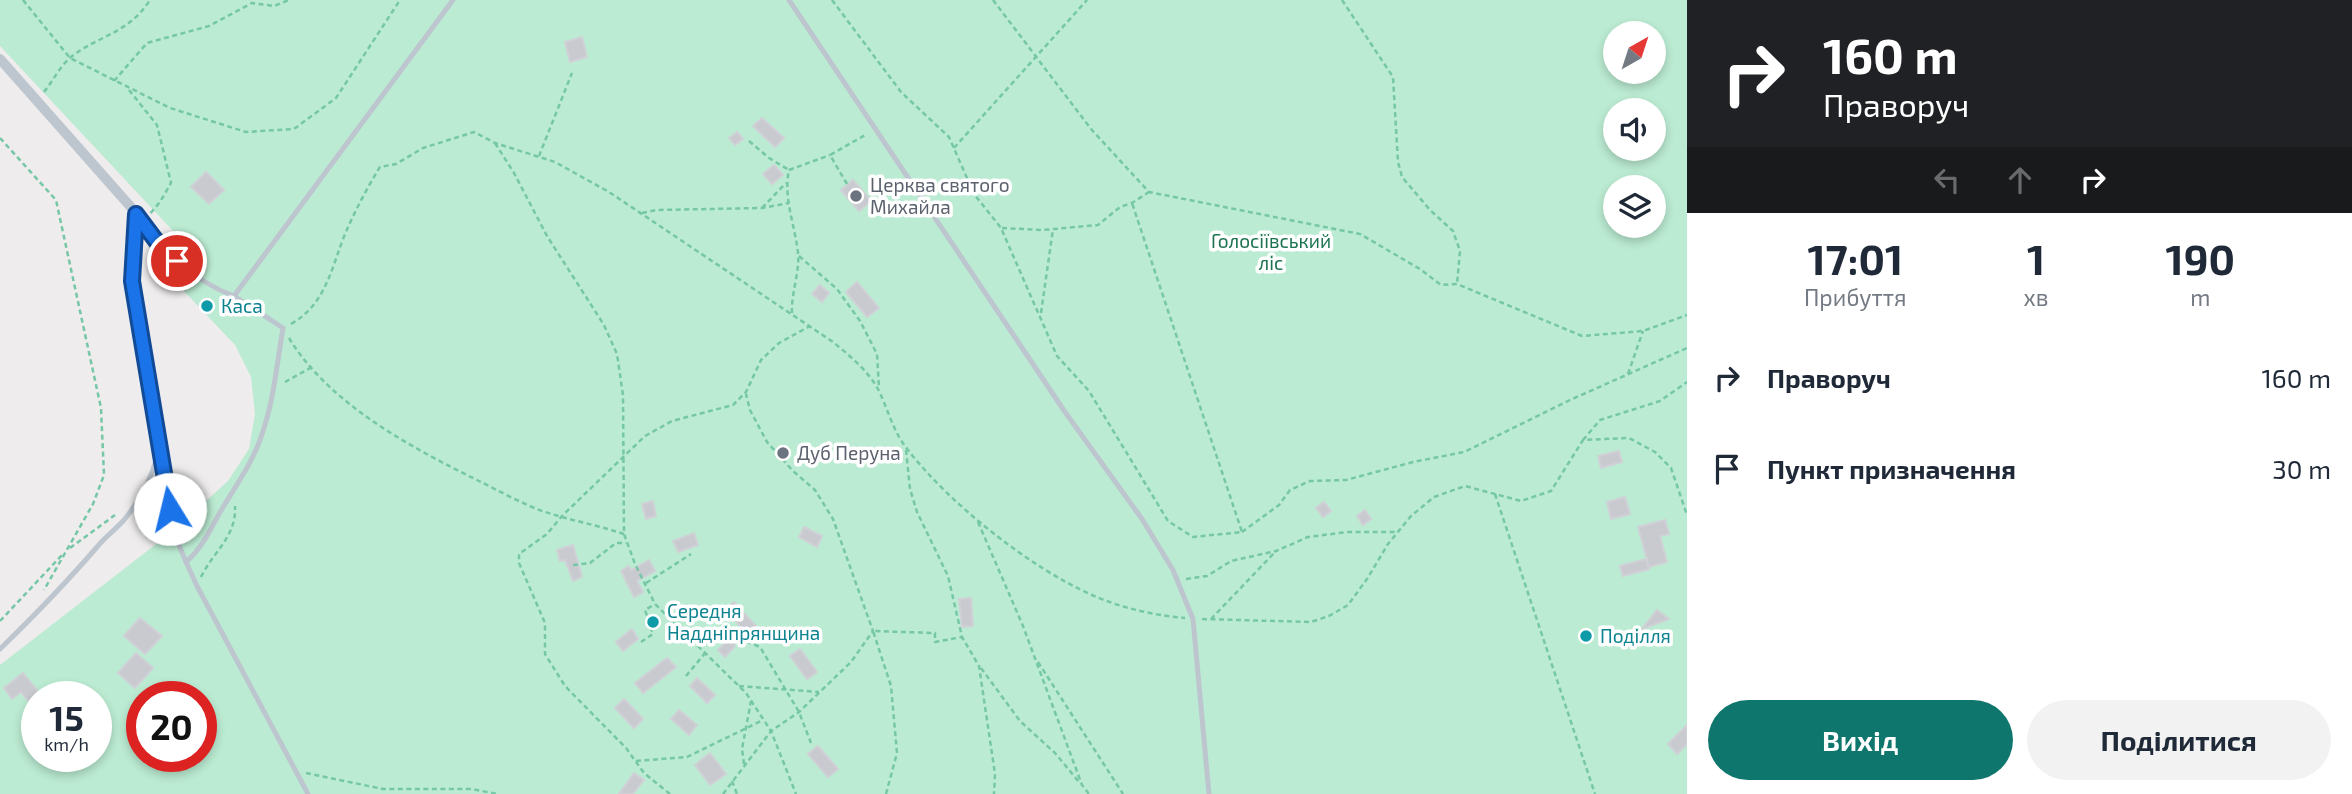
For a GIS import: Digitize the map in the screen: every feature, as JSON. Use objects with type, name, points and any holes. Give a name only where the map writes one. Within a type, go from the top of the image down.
[{"type":"street","points":[[0,59],[139,218]]},
{"type":"lane","points":[[234,296],[453,0]]},
{"type":"lane","points":[[789,0],[1065,412],[1142,519],[1178,580],[1193,619],[1209,794]]},
{"type":"lane","points":[[139,218],[160,246],[193,276],[216,290],[234,296],[283,328],[262,434],[234,494],[221,510],[199,550],[186,562]]},
{"type":"lane","points":[[139,218],[132,281],[173,531],[197,586],[309,794]]},
{"type":"lane","points":[[0,649],[63,588],[100,543],[125,519],[150,478],[160,442]]},
{"type":"path","points":[[23,0],[70,58],[170,108],[246,132],[294,129],[335,98],[400,0]]},
{"type":"path","points":[[37,100],[70,58],[108,37],[141,14],[150,0]]},
{"type":"path","points":[[114,81],[147,43],[209,26],[251,3],[274,6],[289,0]]},
{"type":"path","points":[[832,0],[901,92],[949,137],[974,194],[1001,228],[1057,356],[1089,391],[1168,521],[1193,537],[1242,532],[1279,505],[1290,490],[1310,481],[1346,480],[1464,452],[1687,348]]},
{"type":"path","points":[[993,0],[1091,129],[1149,192],[1360,234],[1420,269],[1441,285],[1457,284],[1582,335],[1643,331],[1687,315]]},
{"type":"path","points":[[954,148],[1087,0]]},
{"type":"path","points":[[1342,0],[1393,77],[1398,162],[1402,177],[1430,210],[1453,231],[1460,251],[1457,284]]},
{"type":"path","points":[[538,156],[572,73]]},
{"type":"path","points":[[127,87],[157,125],[171,183],[160,202],[139,218]]},
{"type":"path","points":[[789,170],[830,155],[876,128]]},
{"type":"path","points":[[624,534],[541,510],[432,458],[388,432],[333,390],[296,349],[283,328],[307,315],[317,300],[345,235],[380,167],[396,164],[423,148],[474,132],[495,143],[570,169],[792,313],[859,364],[879,391]]},
{"type":"path","points":[[0,138],[56,200],[101,408],[104,475],[93,504],[43,592]]},
{"type":"path","points":[[749,141],[789,170]]},
{"type":"path","points":[[495,143],[547,236],[604,325],[617,354],[623,395],[622,457],[626,543],[655,604],[739,686],[771,730],[796,794]]},
{"type":"path","points":[[830,155],[848,184]]},
{"type":"path","points":[[789,170],[786,183],[799,256],[791,297],[792,313]]},
{"type":"path","points":[[762,208],[786,183]]},
{"type":"path","points":[[1001,228],[1054,229],[1098,225],[1120,207],[1149,192]]},
{"type":"path","points":[[641,213],[656,210],[762,208],[789,202]]},
{"type":"path","points":[[1132,203],[1242,532]]},
{"type":"path","points":[[1041,315],[1054,229]]},
{"type":"path","points":[[799,256],[837,289],[860,321],[877,354],[879,391],[889,419],[906,448],[930,476],[978,521],[1010,545],[1091,595],[1148,613],[1193,619],[1311,622],[1329,616],[1348,605],[1398,532],[1411,516],[1434,497],[1465,486],[1521,501],[1551,491],[1583,440],[1600,420],[1660,401],[1687,382]]},
{"type":"path","points":[[670,794],[644,773],[626,748],[565,686],[545,654],[545,623],[519,563],[519,554],[547,534],[562,516],[645,436],[672,421],[733,405],[746,392],[761,360],[779,343],[810,326]]},
{"type":"path","points":[[1628,375],[1643,331]]},
{"type":"path","points":[[273,389],[312,366]]},
{"type":"path","points":[[746,392],[750,410],[766,443],[815,490],[833,519],[873,631],[891,686],[898,753],[886,794]]},
{"type":"path","points":[[1583,440],[1629,438],[1655,452],[1671,468],[1686,502],[1687,515]]},
{"type":"path","points":[[906,448],[910,489],[916,512],[948,576],[961,637],[1020,721],[1055,753],[1089,794]]},
{"type":"path","points":[[197,586],[206,566],[229,536],[235,517],[234,494]]},
{"type":"path","points":[[1494,494],[1595,794]]},
{"type":"path","points":[[0,621],[67,549],[117,513]]},
{"type":"path","points":[[978,521],[1023,626],[1082,785]]},
{"type":"path","points":[[1178,580],[1207,576],[1231,561],[1276,551],[1308,537],[1347,531],[1398,532]]},
{"type":"path","points":[[573,565],[590,563],[616,543],[626,543]]},
{"type":"path","points":[[1211,619],[1276,551]]},
{"type":"path","points":[[646,583],[691,554]]},
{"type":"path","points":[[641,642],[653,634],[645,610],[655,604]]},
{"type":"path","points":[[873,631],[936,633],[935,642],[961,637]]},
{"type":"path","points":[[723,794],[771,730],[799,712],[851,662],[873,631]]},
{"type":"path","points":[[693,641],[699,634],[733,632],[760,647],[799,712],[811,743]]},
{"type":"path","points":[[686,676],[706,652]]},
{"type":"path","points":[[1034,656],[1123,794]]},
{"type":"path","points":[[979,666],[995,774],[994,794]]},
{"type":"path","points":[[739,686],[819,692]]},
{"type":"path","points":[[744,764],[742,749],[751,701]]},
{"type":"path","points":[[636,761],[687,757],[764,720]]},
{"type":"path","points":[[296,771],[383,789],[472,789],[497,794]]},
{"type":"path","points":[[732,781],[737,794]]},
{"type":"green space","name":"Голосіївський ліс","points":[[0,0],[1687,0],[1687,794],[0,794],[0,665],[173,531],[228,481],[249,449],[255,414],[251,377],[235,345],[182,289],[204,264],[0,46]]},
{"type":"building","points":[[582,37],[587,57],[570,62],[565,42]]},
{"type":"building","points":[[762,118],[784,138],[775,147],[753,126]]},
{"type":"building","points":[[737,132],[743,139],[735,145],[729,138]]},
{"type":"building","points":[[774,165],[783,175],[772,184],[763,174]]},
{"type":"building","points":[[206,172],[224,190],[209,204],[191,187]]},
{"type":"building","name":"Церква святого Михайла","points":[[853,180],[871,201],[859,211],[841,190]]},
{"type":"building","points":[[857,282],[879,308],[867,317],[846,292]]},
{"type":"building","points":[[820,285],[829,293],[822,302],[812,294]]},
{"type":"building","points":[[1619,451],[1622,462],[1601,468],[1598,456]]},
{"type":"building","points":[[1625,497],[1630,514],[1611,519],[1607,502]]},
{"type":"building","points":[[653,501],[656,516],[646,519],[642,504]]},
{"type":"building","points":[[1324,502],[1331,511],[1323,517],[1316,508]]},
{"type":"building","points":[[1365,510],[1371,519],[1363,525],[1357,516]]},
{"type":"building","points":[[1665,520],[1669,534],[1660,536],[1667,562],[1649,567],[1638,527]]},
{"type":"building","points":[[804,527],[822,536],[817,547],[799,537]]},
{"type":"building","points":[[694,533],[698,545],[678,552],[673,541]]},
{"type":"building","points":[[573,545],[582,577],[573,581],[565,560],[560,561],[557,550]]},
{"type":"building","points":[[1646,559],[1649,569],[1623,576],[1620,566]]},
{"type":"building","points":[[649,560],[655,571],[637,581],[643,592],[634,597],[621,571],[629,566],[631,570]]},
{"type":"building","points":[[971,598],[973,626],[962,627],[959,599]]},
{"type":"building","points":[[734,602],[756,626],[747,634],[725,609]]},
{"type":"building","points":[[1657,610],[1669,619],[1642,629]]},
{"type":"building","points":[[140,618],[162,636],[145,654],[124,636]]},
{"type":"building","points":[[632,629],[638,639],[623,651],[616,642]]},
{"type":"building","points":[[729,639],[735,646],[725,657],[718,650]]},
{"type":"building","points":[[800,649],[817,672],[807,679],[790,656]]},
{"type":"building","points":[[136,653],[153,668],[141,681],[127,681],[118,673]]},
{"type":"building","points":[[667,658],[676,667],[643,693],[635,683]]},
{"type":"building","points":[[23,673],[30,681],[21,681],[21,692],[12,699],[4,688]]},
{"type":"building","points":[[697,678],[715,695],[707,703],[690,686]]},
{"type":"building","points":[[624,699],[643,719],[634,728],[615,708]]},
{"type":"building","points":[[679,710],[697,725],[689,735],[671,719]]},
{"type":"building","points":[[1687,725],[1687,744],[1677,754],[1668,744]]},
{"type":"building","points":[[818,746],[838,769],[828,777],[808,754]]},
{"type":"building","points":[[710,753],[726,774],[710,785],[695,765]]},
{"type":"building","points":[[634,773],[644,780],[633,794],[619,794]]},
{"type":"place","name":"Церква святого Михайла","points":[[856,196]]},
{"type":"place","name":"Каса","points":[[207,306]]},
{"type":"place","name":"Дуб Перуна","points":[[783,453]]},
{"type":"place","name":"Середня Наддніпрянщина","points":[[653,622]]},
{"type":"place","name":"Поділля","points":[[1586,636]]},
{"type":"route","points":[[170,509],[132,281],[136,214],[160,246],[177,261]]}]
